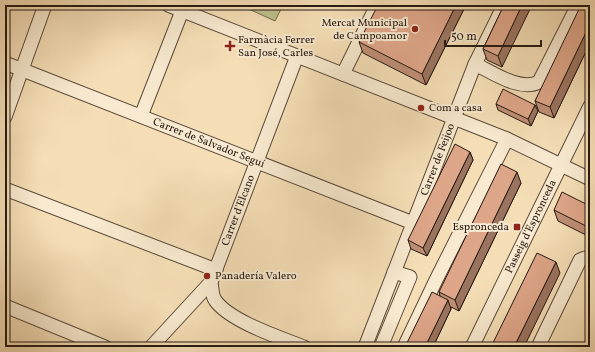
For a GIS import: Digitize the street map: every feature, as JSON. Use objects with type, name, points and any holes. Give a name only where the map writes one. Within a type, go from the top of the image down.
[{"type":"street","points":[[5,117],[23,71],[45,5]]},
{"type":"street","points":[[168,5],[507,139],[590,180]]},
{"type":"street","points":[[343,74],[377,5]]},
{"type":"street","name":"Carrer de Feijoo","points":[[365,347],[475,64],[504,5]]},
{"type":"street","points":[[475,64],[508,80],[523,85],[532,86],[539,82],[578,5]]},
{"type":"street","points":[[141,116],[182,11]]},
{"type":"street","name":"Carrer d'Elcano","points":[[151,347],[214,275],[298,56]]},
{"type":"street","name":"Carrer de Salvador Seguí","points":[[5,63],[259,161],[414,223]]},
{"type":"street","name":"Passeig d'Espronceda","points":[[472,347],[590,106]]},
{"type":"street","points":[[404,347],[507,139]]},
{"type":"street","points":[[5,189],[214,275],[215,300],[230,313],[256,328],[297,346]]},
{"type":"street","points":[[538,347],[580,260],[586,258],[590,259]]},
{"type":"street","points":[[381,347],[410,277],[394,272]]},
{"type":"street","points":[[5,306],[105,347]]},
{"type":"green space","points":[[240,5],[283,5],[275,21]]},
{"type":"building","name":"Mercat Municipal de Campoamor","points":[[378,5],[456,5],[422,74],[359,42]]},
{"type":"building","points":[[504,5],[522,5],[498,56],[483,49]]},
{"type":"building","points":[[581,5],[590,5],[590,24],[550,107],[535,101]]},
{"type":"building","points":[[503,89],[535,105],[528,119],[496,104]]},
{"type":"building","points":[[455,144],[470,152],[423,248],[408,240]]},
{"type":"building","points":[[501,164],[517,172],[455,300],[439,292]]},
{"type":"building","points":[[562,192],[590,206],[590,228],[554,210]]},
{"type":"building","points":[[537,253],[556,262],[514,347],[491,347]]},
{"type":"building","points":[[432,292],[448,300],[425,347],[405,347]]},
{"type":"place","name":"Mercat Municipal de Campoamor","points":[[415,29]]},
{"type":"place","name":"Farmàcia Ferrer San José, Carles","points":[[230,46]]},
{"type":"place","name":"Com a casa","points":[[421,108]]},
{"type":"place","name":"Espronceda","points":[[517,227]]},
{"type":"place","name":"Panadería Valero","points":[[207,276]]}]
